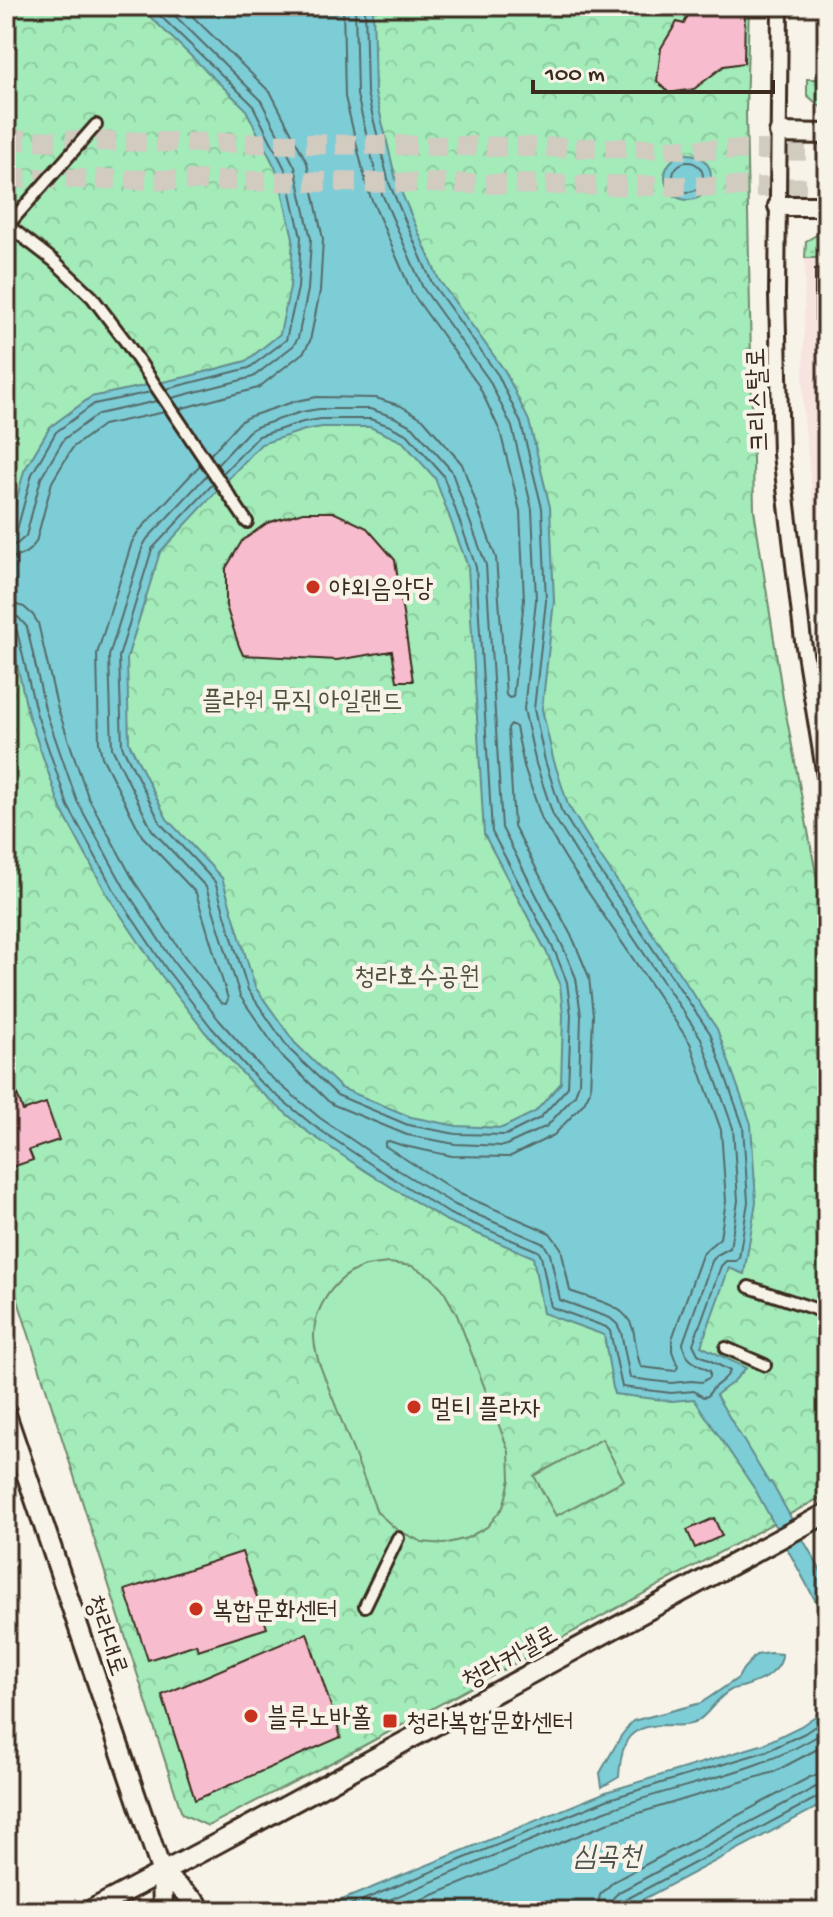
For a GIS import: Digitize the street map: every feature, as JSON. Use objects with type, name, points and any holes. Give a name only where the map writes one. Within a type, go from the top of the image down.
[{"type":"street","name":"크리스탈로","points":[[780,6],[778,370],[783,484],[808,680],[827,789]]},
{"type":"street","points":[[96,125],[7,225],[54,261],[92,297],[126,342],[247,522]]},
{"type":"street","points":[[779,133],[827,134]]},
{"type":"street","points":[[778,206],[827,206]]},
{"type":"street","points":[[749,1287],[827,1313]]},
{"type":"street","points":[[726,1348],[765,1365]]},
{"type":"street","name":"청라대로","points":[[6,1414],[162,1873]]},
{"type":"street","name":"청라커낼로","points":[[89,1911],[821,1517]]},
{"type":"street","points":[[365,1606],[398,1538]]},
{"type":"street","points":[[162,1873],[199,1907]]},
{"type":"street","points":[[162,1873],[163,1911]]},
{"type":"shaded area","points":[[805,258],[827,258],[827,522],[815,522],[803,409]]},
{"type":"green space","name":"청라호수공원","points":[[6,6],[749,6],[746,111],[754,510],[783,698],[827,932],[827,1494],[354,1751],[208,1826],[182,1814],[6,1263]]},
{"type":"green space","points":[[807,79],[827,79],[827,109],[807,95]]},
{"type":"green space","points":[[827,229],[827,258],[805,258],[806,241]]},
{"type":"green space","name":"멀티 플라자","points":[[389,1263],[412,1266],[442,1288],[457,1315],[509,1452],[510,1479],[503,1507],[487,1527],[467,1538],[444,1544],[422,1542],[397,1530],[377,1512],[315,1347],[317,1315],[335,1286],[363,1267]]},
{"type":"green space","points":[[602,1439],[624,1480],[556,1516],[534,1476]]},
{"type":"water","points":[[139,6],[373,6],[375,92],[396,180],[439,280],[505,371],[529,421],[550,507],[554,601],[542,709],[568,805],[717,1029],[751,1124],[756,1202],[744,1274],[729,1268],[701,1346],[746,1368],[716,1395],[771,1482],[827,1582],[827,1622],[756,1491],[694,1399],[672,1401],[614,1394],[604,1335],[543,1313],[533,1257],[447,1221],[367,1172],[309,1133],[254,1086],[205,1032],[161,975],[108,896],[61,809],[28,714],[7,619],[6,540],[24,471],[50,427],[91,397],[246,361],[280,334],[290,287],[293,238],[278,173],[245,108]],"holes":[[[322,427],[370,427],[403,442],[435,478],[468,567],[484,834],[548,955],[560,984],[563,1016],[561,1083],[535,1112],[502,1128],[457,1126],[411,1117],[341,1088],[295,1043],[255,987],[222,878],[167,819],[129,743],[127,658],[160,552],[261,444]]]},
{"type":"water","points":[[688,154],[705,160],[711,177],[705,194],[688,200],[671,194],[665,177],[671,160]]},
{"type":"water","points":[[782,1654],[774,1671],[726,1693],[694,1723],[651,1726],[633,1733],[624,1746],[619,1777],[602,1787],[600,1773],[633,1721],[701,1703],[738,1678],[756,1655]]},
{"type":"water","name":"심곡천","points":[[827,1708],[827,1802],[621,1911],[315,1911],[606,1792],[764,1744],[801,1726]]},
{"type":"building","points":[[692,6],[745,6],[744,63],[724,66],[694,89],[669,93],[657,81],[661,48],[677,22],[684,24]]},
{"type":"building","points":[[815,269],[827,269],[827,321],[815,320]]},
{"type":"building","name":"야외음악당","points":[[303,512],[333,512],[367,528],[395,560],[413,681],[397,681],[392,651],[337,660],[243,655],[226,606],[226,568],[242,541],[267,523]]},
{"type":"building","points":[[6,1068],[23,1111],[46,1103],[59,1140],[29,1150],[33,1160],[6,1169]]},
{"type":"building","points":[[714,1518],[722,1536],[695,1548],[687,1530]]},
{"type":"building","name":"복합문화센터","points":[[242,1552],[267,1628],[198,1650],[196,1644],[148,1660],[125,1590]]},
{"type":"building","name":"블루노바홀","points":[[307,1633],[341,1737],[195,1800],[162,1695]]},
{"type":"tunnel","points":[[6,140],[827,151]]},
{"type":"tunnel","points":[[6,178],[827,188]]},
{"type":"place","name":"야외음악당","points":[[313,587]]},
{"type":"place","name":"멀티 플라자","points":[[414,1407]]},
{"type":"place","name":"복합문화센터","points":[[196,1609]]},
{"type":"place","name":"블루노바홀","points":[[251,1716]]},
{"type":"place","name":"청라복합문화센터","points":[[390,1721]]},
{"type":"park label","name":"플라워 뮤직 아일랜드","points":[[302,699]]}]
